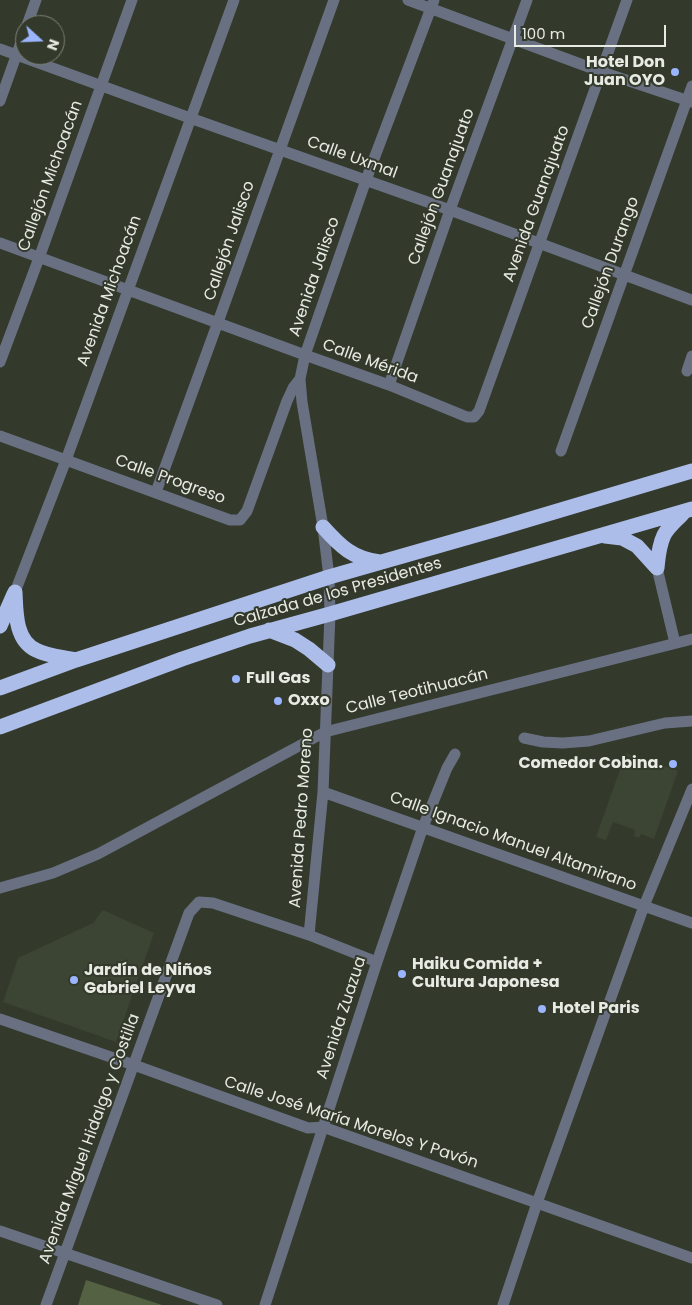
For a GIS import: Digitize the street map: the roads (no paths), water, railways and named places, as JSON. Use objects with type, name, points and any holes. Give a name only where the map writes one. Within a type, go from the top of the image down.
[{"type":"highway","name":"Calzada de los Presidentes","points":[[0,688],[76,660],[329,577],[692,470]]},
{"type":"highway","points":[[657,568],[664,535],[689,510]]},
{"type":"highway","name":"Calzada de los Presidentes","points":[[0,727],[182,659],[270,630],[689,510]]},
{"type":"highway","points":[[324,526],[348,552],[370,561],[381,562]]},
{"type":"highway","points":[[603,536],[622,538],[637,546],[657,568]]},
{"type":"highway","points":[[0,626],[15,592]]},
{"type":"highway","points":[[15,592],[20,632],[26,642],[35,650],[76,660]]},
{"type":"highway","points":[[270,630],[295,640],[328,665]]},
{"type":"street","points":[[31,15],[36,0]]},
{"type":"street","name":"Callejón Michoacán","points":[[0,362],[132,0]]},
{"type":"street","name":"Avenida Michoacán","points":[[15,592],[66,460],[234,0]]},
{"type":"street","name":"Callejón Jalisco","points":[[156,492],[334,0]]},
{"type":"street","points":[[408,0],[432,4],[602,72],[689,102]]},
{"type":"street","name":"Callejón Guanajuato","points":[[388,385],[527,0]]},
{"type":"street","name":"Avenida Guanajuato","points":[[474,417],[479,411],[627,0]]},
{"type":"street","name":"Avenida Jalisco","points":[[330,614],[329,577],[324,526],[302,402],[300,379],[305,355],[366,180],[432,4]]},
{"type":"street","name":"Calle Uxmal","points":[[0,49],[15,55]]},
{"type":"street","points":[[0,101],[15,58]]},
{"type":"street","name":"Calle Uxmal","points":[[44,65],[450,210],[692,300]]},
{"type":"street","name":"Callejón Durango","points":[[561,451],[624,274],[689,102],[692,86]]},
{"type":"street","name":"Calle Mérida","points":[[0,243],[388,385],[467,417],[474,417]]},
{"type":"street","points":[[686,371],[692,356]]},
{"type":"street","name":"Calle Progreso","points":[[0,436],[230,520],[240,520],[247,511],[286,401],[300,379]]},
{"type":"street","points":[[657,568],[675,643]]},
{"type":"street","name":"Avenida Pedro Moreno","points":[[309,935],[323,792],[330,614]]},
{"type":"street","name":"Calle Teotihuacán","points":[[0,888],[53,873],[98,854],[325,732],[692,639]]},
{"type":"street","points":[[524,738],[543,742],[589,742],[665,723],[692,721]]},
{"type":"street","name":"Avenida Zuazua","points":[[265,1305],[423,827],[447,768],[455,754]]},
{"type":"street","points":[[503,1305],[536,1203],[644,906],[692,789]]},
{"type":"street","name":"Calle Ignacio Manuel Altamirano","points":[[323,792],[692,923]]},
{"type":"street","name":"Avenida Miguel Hidalgo y Costilla","points":[[46,1305],[189,913],[199,902],[213,902],[309,935]]},
{"type":"street","points":[[309,935],[377,962]]},
{"type":"street","name":"Calle José María Morelos Y Pavón","points":[[0,1019],[308,1128],[323,1127],[692,1258]]},
{"type":"street","points":[[0,1231],[217,1305]]},
{"type":"place","name":"Hotel Don Juan OYO","points":[[675,72]]},
{"type":"place","name":"Full Gas","points":[[236,679]]},
{"type":"place","name":"Oxxo","points":[[278,701]]},
{"type":"place","name":"Comedor Cobina.","points":[[673,764]]},
{"type":"place","name":"Haiku Comida + Cultura Japonesa","points":[[402,974]]},
{"type":"place","name":"Jardín de Niños Gabriel Leyva","points":[[74,980]]},
{"type":"place","name":"Hotel Paris","points":[[542,1009]]}]
